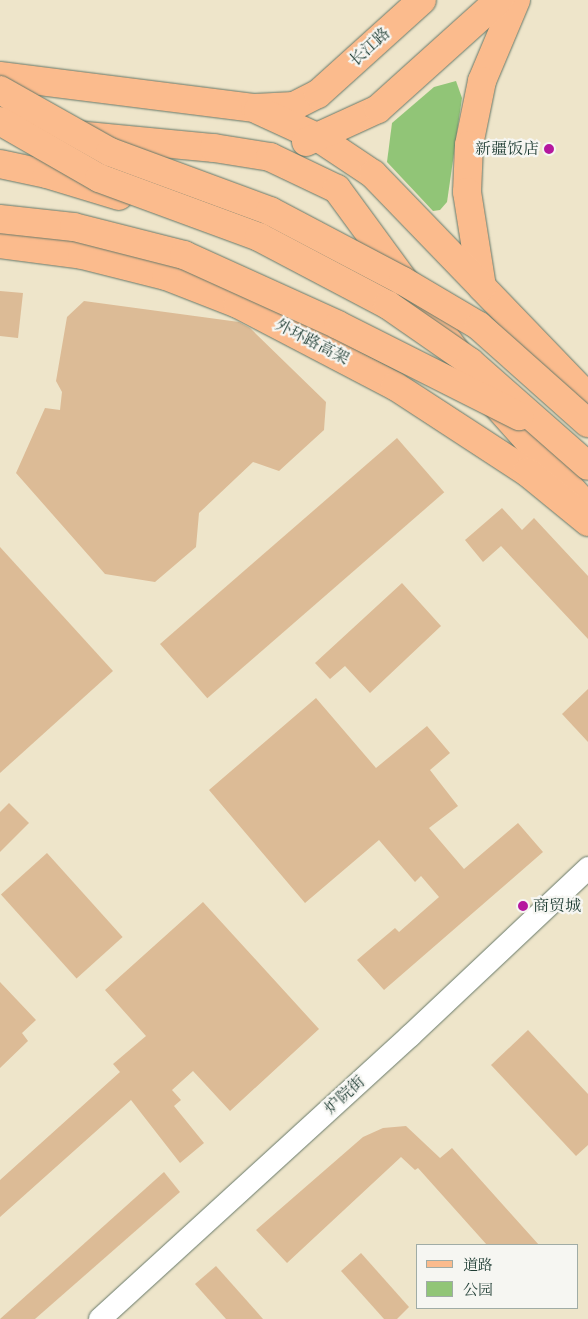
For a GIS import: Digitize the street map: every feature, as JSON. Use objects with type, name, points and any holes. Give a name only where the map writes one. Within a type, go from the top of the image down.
[{"type":"main road","name":"长江路","points":[[255,108],[294,106],[327,87],[422,0]]},
{"type":"main road","points":[[270,156],[319,138],[378,109],[499,0]]},
{"type":"main road","points":[[482,287],[467,192],[469,145],[482,80],[516,0]]},
{"type":"main road","points":[[0,76],[255,108],[319,138],[373,174],[588,397]]},
{"type":"main road","points":[[327,87],[319,138],[337,189],[501,414],[588,508]]},
{"type":"main road","points":[[0,90],[110,152],[270,212],[403,281],[479,326],[588,423]]},
{"type":"main road","points":[[0,121],[99,178],[259,237],[388,304],[470,362],[588,466]]},
{"type":"main road","points":[[0,127],[214,148],[270,156],[337,189]]},
{"type":"main road","points":[[0,164],[47,174],[259,237]]},
{"type":"main road","name":"外环路高架","points":[[0,220],[74,227],[184,255],[338,325],[588,449]]},
{"type":"main road","name":"外环路高架","points":[[0,244],[82,255],[166,276],[238,304],[396,386],[527,472],[588,522]]},
{"type":"street","name":"炉院街","points":[[100,1319],[410,1036],[588,868]]},
{"type":"green space","points":[[456,81],[462,98],[447,202],[440,210],[433,211],[387,162],[392,123],[434,87]]},
{"type":"building","points":[[0,291],[23,293],[18,338],[0,336]]},
{"type":"building","points":[[84,301],[239,322],[250,328],[326,402],[324,430],[279,471],[253,462],[199,513],[196,547],[155,582],[105,574],[16,473],[45,408],[60,410],[62,392],[56,381],[67,317]]},
{"type":"building","points":[[397,438],[444,492],[207,698],[160,644]]},
{"type":"building","points":[[502,508],[522,530],[534,518],[588,576],[588,639],[501,546],[483,562],[465,540]]},
{"type":"building","points":[[0,547],[113,671],[0,773]]},
{"type":"building","points":[[402,583],[441,626],[370,693],[345,666],[330,679],[315,663]]},
{"type":"building","points":[[588,689],[588,742],[562,714]]},
{"type":"building","points":[[316,698],[376,768],[427,726],[450,753],[430,770],[458,806],[429,828],[464,869],[518,823],[543,852],[384,990],[357,960],[395,928],[399,932],[439,897],[421,876],[415,882],[379,840],[305,903],[209,790]]},
{"type":"building","points":[[9,803],[29,823],[0,852],[0,812]]},
{"type":"building","points":[[47,853],[123,937],[77,978],[1,894]]},
{"type":"building","points":[[203,902],[319,1029],[230,1111],[193,1071],[172,1090],[181,1100],[174,1106],[204,1143],[180,1163],[131,1100],[0,1217],[0,1180],[120,1072],[113,1064],[146,1036],[105,990]]},
{"type":"building","points":[[0,982],[36,1020],[22,1033],[28,1041],[0,1068]]},
{"type":"building","points":[[528,1030],[588,1094],[588,1145],[576,1156],[491,1065]]},
{"type":"building","points":[[406,1126],[440,1158],[452,1148],[538,1244],[486,1244],[418,1168],[415,1170],[401,1157],[287,1263],[256,1230],[363,1137],[383,1128]]},
{"type":"building","points":[[164,1172],[180,1192],[35,1319],[0,1319]]},
{"type":"building","points":[[361,1253],[409,1307],[397,1319],[384,1319],[341,1271]]},
{"type":"building","points":[[216,1266],[263,1319],[226,1319],[195,1284]]},
{"type":"place","name":"新疆饭店","points":[[549,149]]},
{"type":"place","name":"商贸城","points":[[523,906]]}]
